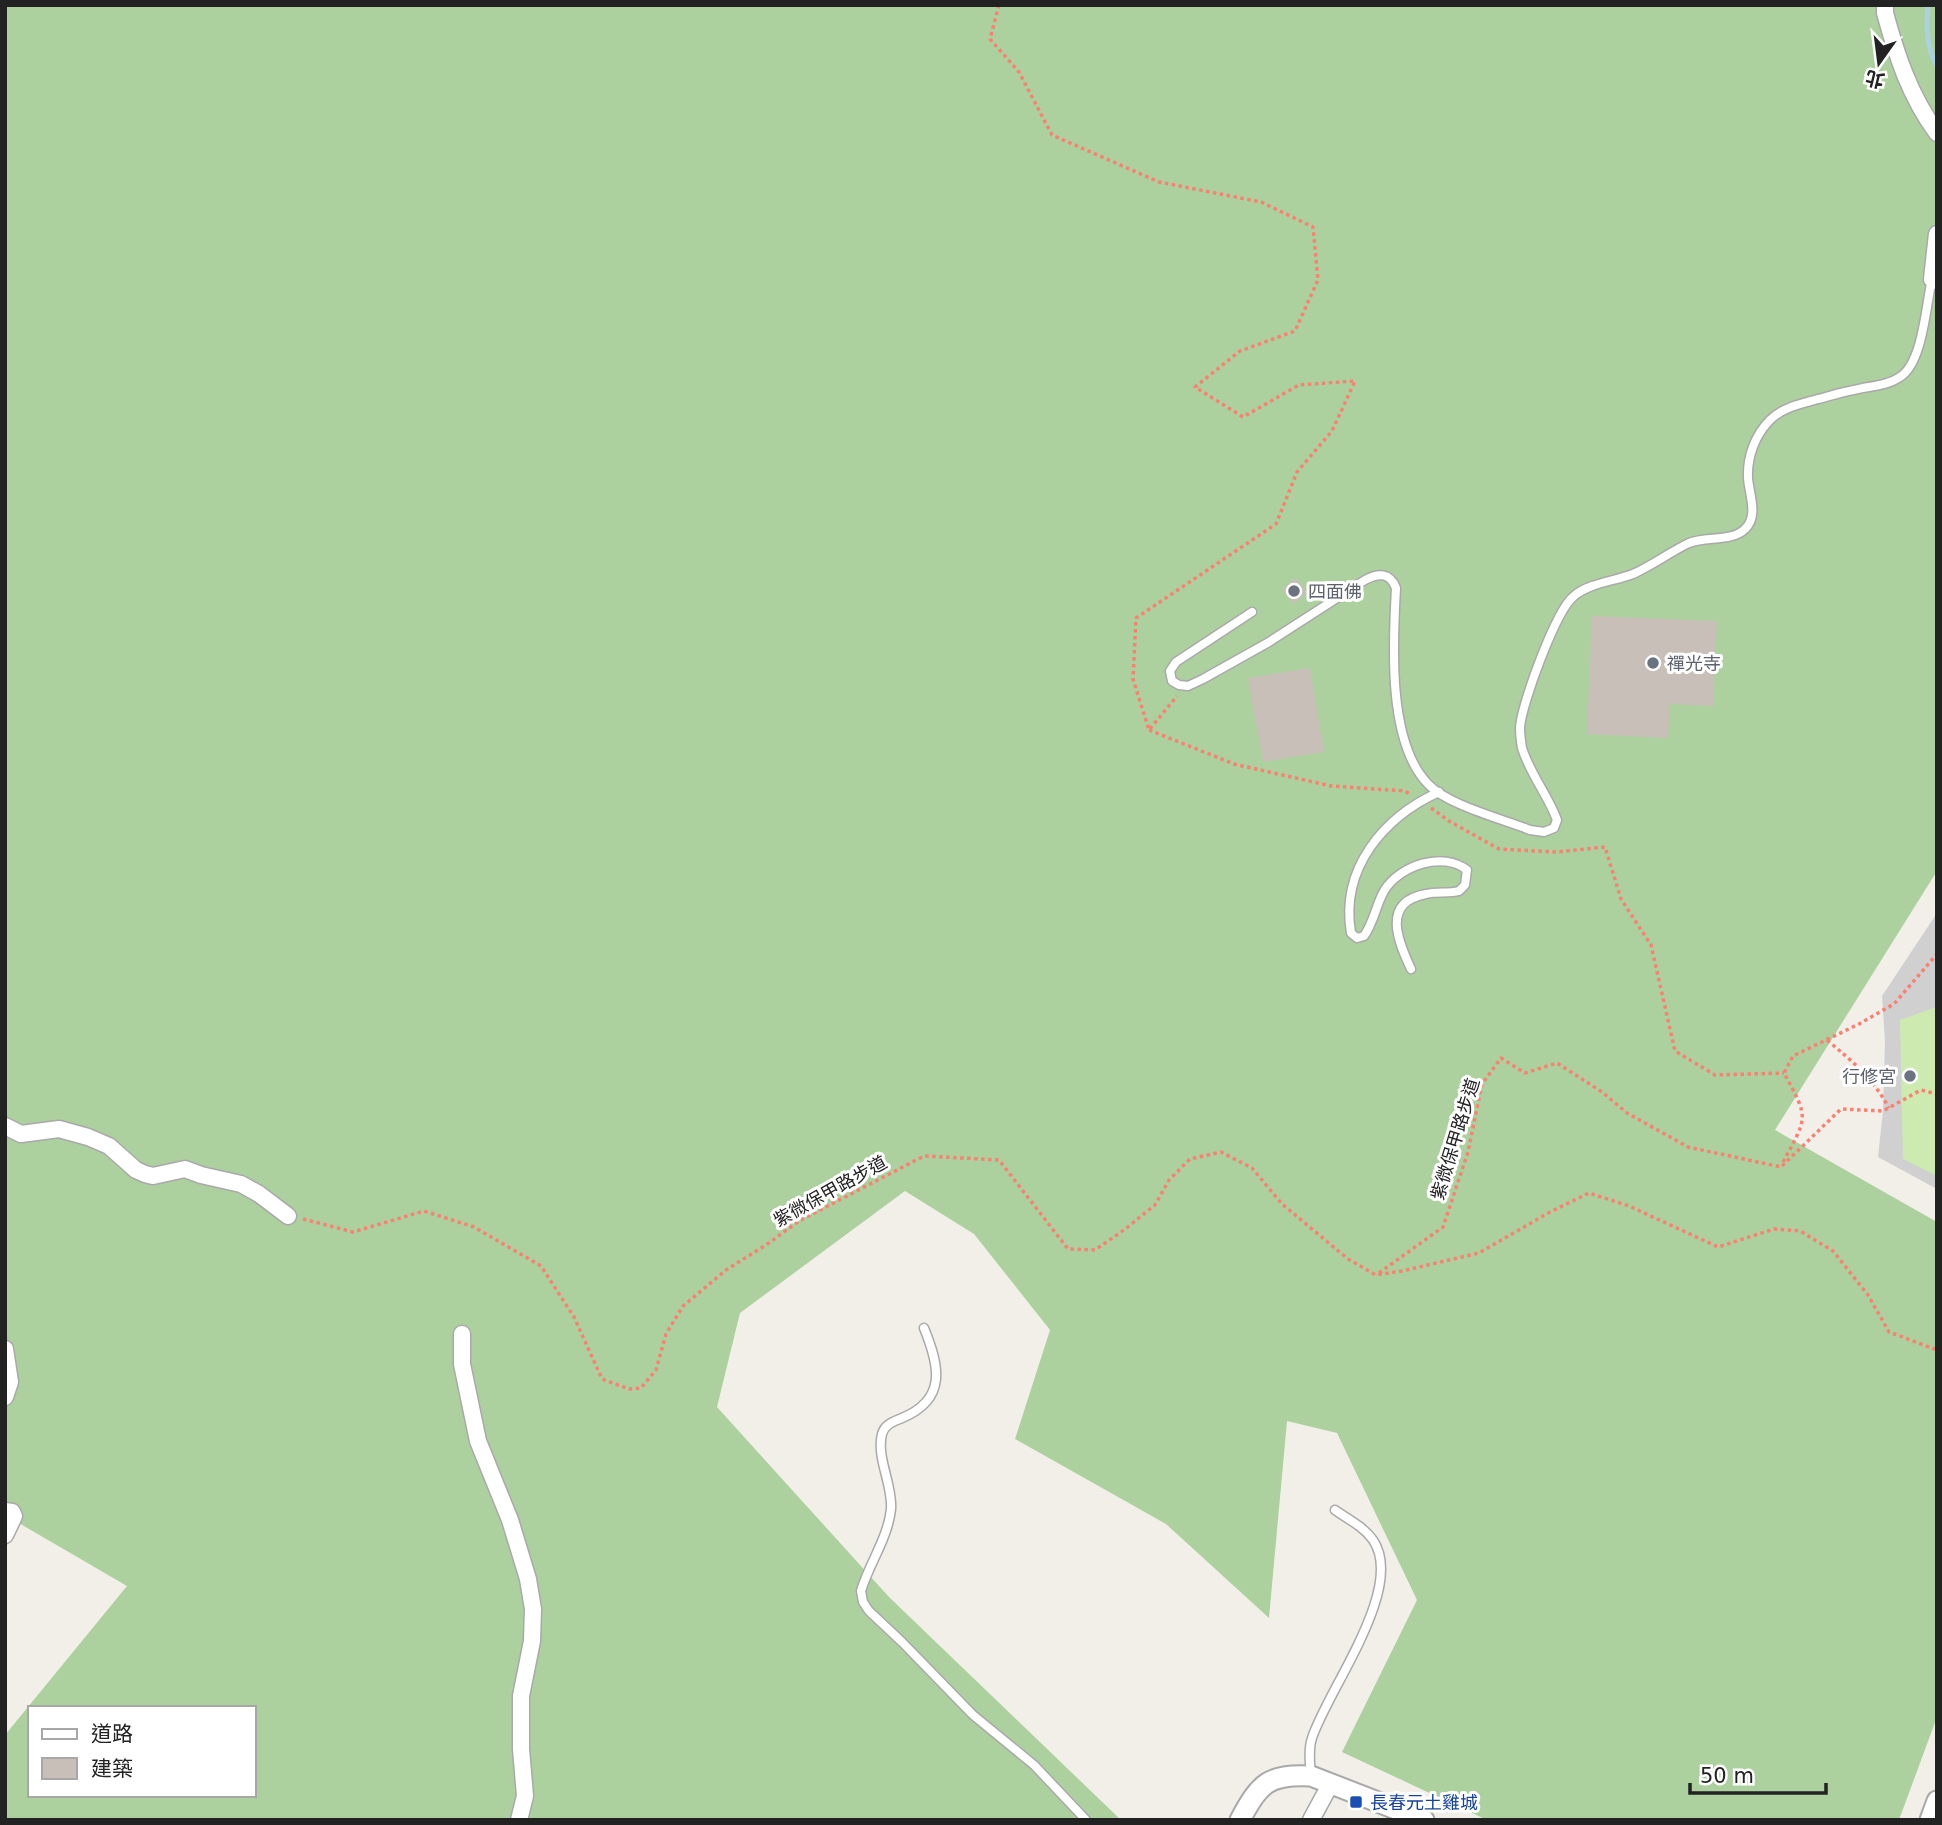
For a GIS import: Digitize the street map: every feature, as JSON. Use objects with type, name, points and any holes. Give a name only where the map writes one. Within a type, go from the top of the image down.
[{"type":"street","points":[[1885,5],[1904,77],[1917,104],[1937,133]]},
{"type":"street","points":[[1934,280],[1937,234]]},
{"type":"street","points":[[5,1126],[21,1134],[59,1129],[88,1137],[109,1146],[136,1170],[153,1176],[185,1169],[241,1184],[260,1194],[288,1216]]},
{"type":"street","points":[[462,1334],[462,1364],[478,1441],[510,1520],[528,1579],[533,1609],[532,1641],[521,1696],[521,1749],[525,1796],[519,1820]]},
{"type":"street","points":[[5,1349],[10,1382],[5,1397]]},
{"type":"street","points":[[5,1511],[12,1512],[14,1516],[5,1535]]},
{"type":"street","points":[[1240,1820],[1258,1790],[1273,1779],[1292,1775],[1311,1776],[1424,1820]]},
{"type":"street","points":[[1311,1820],[1331,1783]]},
{"type":"street","points":[[1930,1820],[1937,1801]]},
{"type":"lane","points":[[1252,612],[1176,662],[1170,671],[1172,681],[1184,686],[1237,662],[1376,574],[1386,575],[1393,580],[1396,588],[1392,658],[1396,701],[1417,770],[1429,786],[1449,799],[1530,830],[1544,832],[1554,828],[1557,820],[1528,765],[1520,727],[1536,674],[1565,605],[1582,590],[1632,574],[1688,544],[1704,538],[1736,535],[1746,528],[1751,517],[1752,502],[1748,478],[1750,458],[1755,440],[1770,420],[1787,408],[1882,385],[1899,378],[1909,370],[1916,356],[1934,280]]},
{"type":"lane","points":[[1412,969],[1397,938],[1398,915],[1403,905],[1410,898],[1426,894],[1459,891],[1465,885],[1467,870],[1461,865],[1438,860],[1409,869],[1395,878],[1385,890],[1364,936],[1357,937],[1350,933],[1349,904],[1367,851],[1389,824],[1422,800],[1439,792]]},
{"type":"lane","points":[[924,1328],[936,1358],[937,1372],[933,1389],[918,1411],[888,1424],[882,1432],[881,1443],[891,1506],[889,1521],[863,1583],[863,1602],[973,1716],[1034,1765],[1086,1820]]},
{"type":"lane","points":[[1311,1776],[1311,1740],[1367,1626],[1377,1600],[1381,1575],[1380,1555],[1373,1540],[1361,1527],[1335,1510]]},
{"type":"path","points":[[999,5],[990,39],[1020,72],[1052,135],[1159,182],[1261,202],[1313,227],[1318,280],[1295,331],[1240,351],[1195,387],[1243,417],[1299,385],[1354,381],[1332,432],[1297,472],[1276,523],[1136,618],[1133,679],[1149,730]]},
{"type":"path","points":[[1149,730],[1184,686]]},
{"type":"path","points":[[1149,730],[1234,764],[1331,786],[1405,791],[1422,800],[1448,821],[1499,849],[1556,852],[1605,847],[1621,899],[1651,945],[1675,1051],[1715,1074],[1784,1073]]},
{"type":"path","points":[[1784,1073],[1793,1056],[1894,1004],[1937,954]]},
{"type":"path","points":[[1827,1040],[1858,1065],[1877,1087],[1888,1108]]},
{"type":"path","name":"紫微保甲路步道","points":[[288,1216],[353,1232],[424,1211],[474,1227],[541,1266],[574,1317],[602,1379],[629,1389],[641,1388],[656,1370],[666,1334],[683,1306],[726,1270],[799,1221],[924,1156],[999,1160],[1068,1250],[1095,1250],[1155,1205],[1169,1180],[1191,1159],[1221,1152],[1252,1168],[1282,1204],[1348,1259],[1376,1275],[1443,1227],[1468,1153],[1482,1084],[1501,1058],[1525,1073],[1557,1063],[1602,1092],[1627,1114],[1688,1147],[1781,1167]]},
{"type":"path","points":[[1781,1167],[1802,1127],[1803,1108],[1784,1073]]},
{"type":"path","points":[[1781,1167],[1840,1109],[1883,1111],[1921,1090],[1937,1094]]},
{"type":"path","points":[[1376,1275],[1479,1253],[1588,1193],[1629,1206],[1718,1247],[1774,1229],[1800,1231],[1833,1251],[1868,1295],[1889,1332],[1937,1350]]},
{"type":"shaded area","name":"行修宮","points":[[1937,913],[1937,1189],[1878,1157],[1883,1111],[1885,1041],[1882,996]]},
{"type":"green space","points":[[5,5],[1937,5],[1937,871],[1775,1130],[1937,1222],[1937,1717],[1899,1820],[1487,1820],[1342,1752],[1417,1600],[1337,1433],[1287,1421],[1269,1618],[1166,1524],[1015,1439],[1050,1330],[974,1234],[905,1191],[740,1313],[717,1407],[889,1597],[1121,1820],[5,1820],[5,1735],[28,1707],[28,1797],[256,1797],[256,1706],[29,1706],[127,1586],[5,1515]]},
{"type":"green space","points":[[1937,1007],[1937,1176],[1903,1159],[1900,1020]]},
{"type":"building","name":"四面佛","points":[[1295,578],[1307,592],[1294,604],[1282,590]]},
{"type":"building","name":"禪光寺","points":[[1592,616],[1717,621],[1713,706],[1670,704],[1668,738],[1587,734]]},
{"type":"building","points":[[1310,668],[1324,752],[1263,762],[1248,678]]},
{"type":"waterway","points":[[1928,5],[1928,36],[1937,66]]},
{"type":"place","name":"四面佛","points":[[1294,591]]},
{"type":"place","name":"禪光寺","points":[[1653,663]]},
{"type":"place","name":"行修宮","points":[[1910,1076]]},
{"type":"place","name":"長春元土雞城","points":[[1356,1802]]}]
